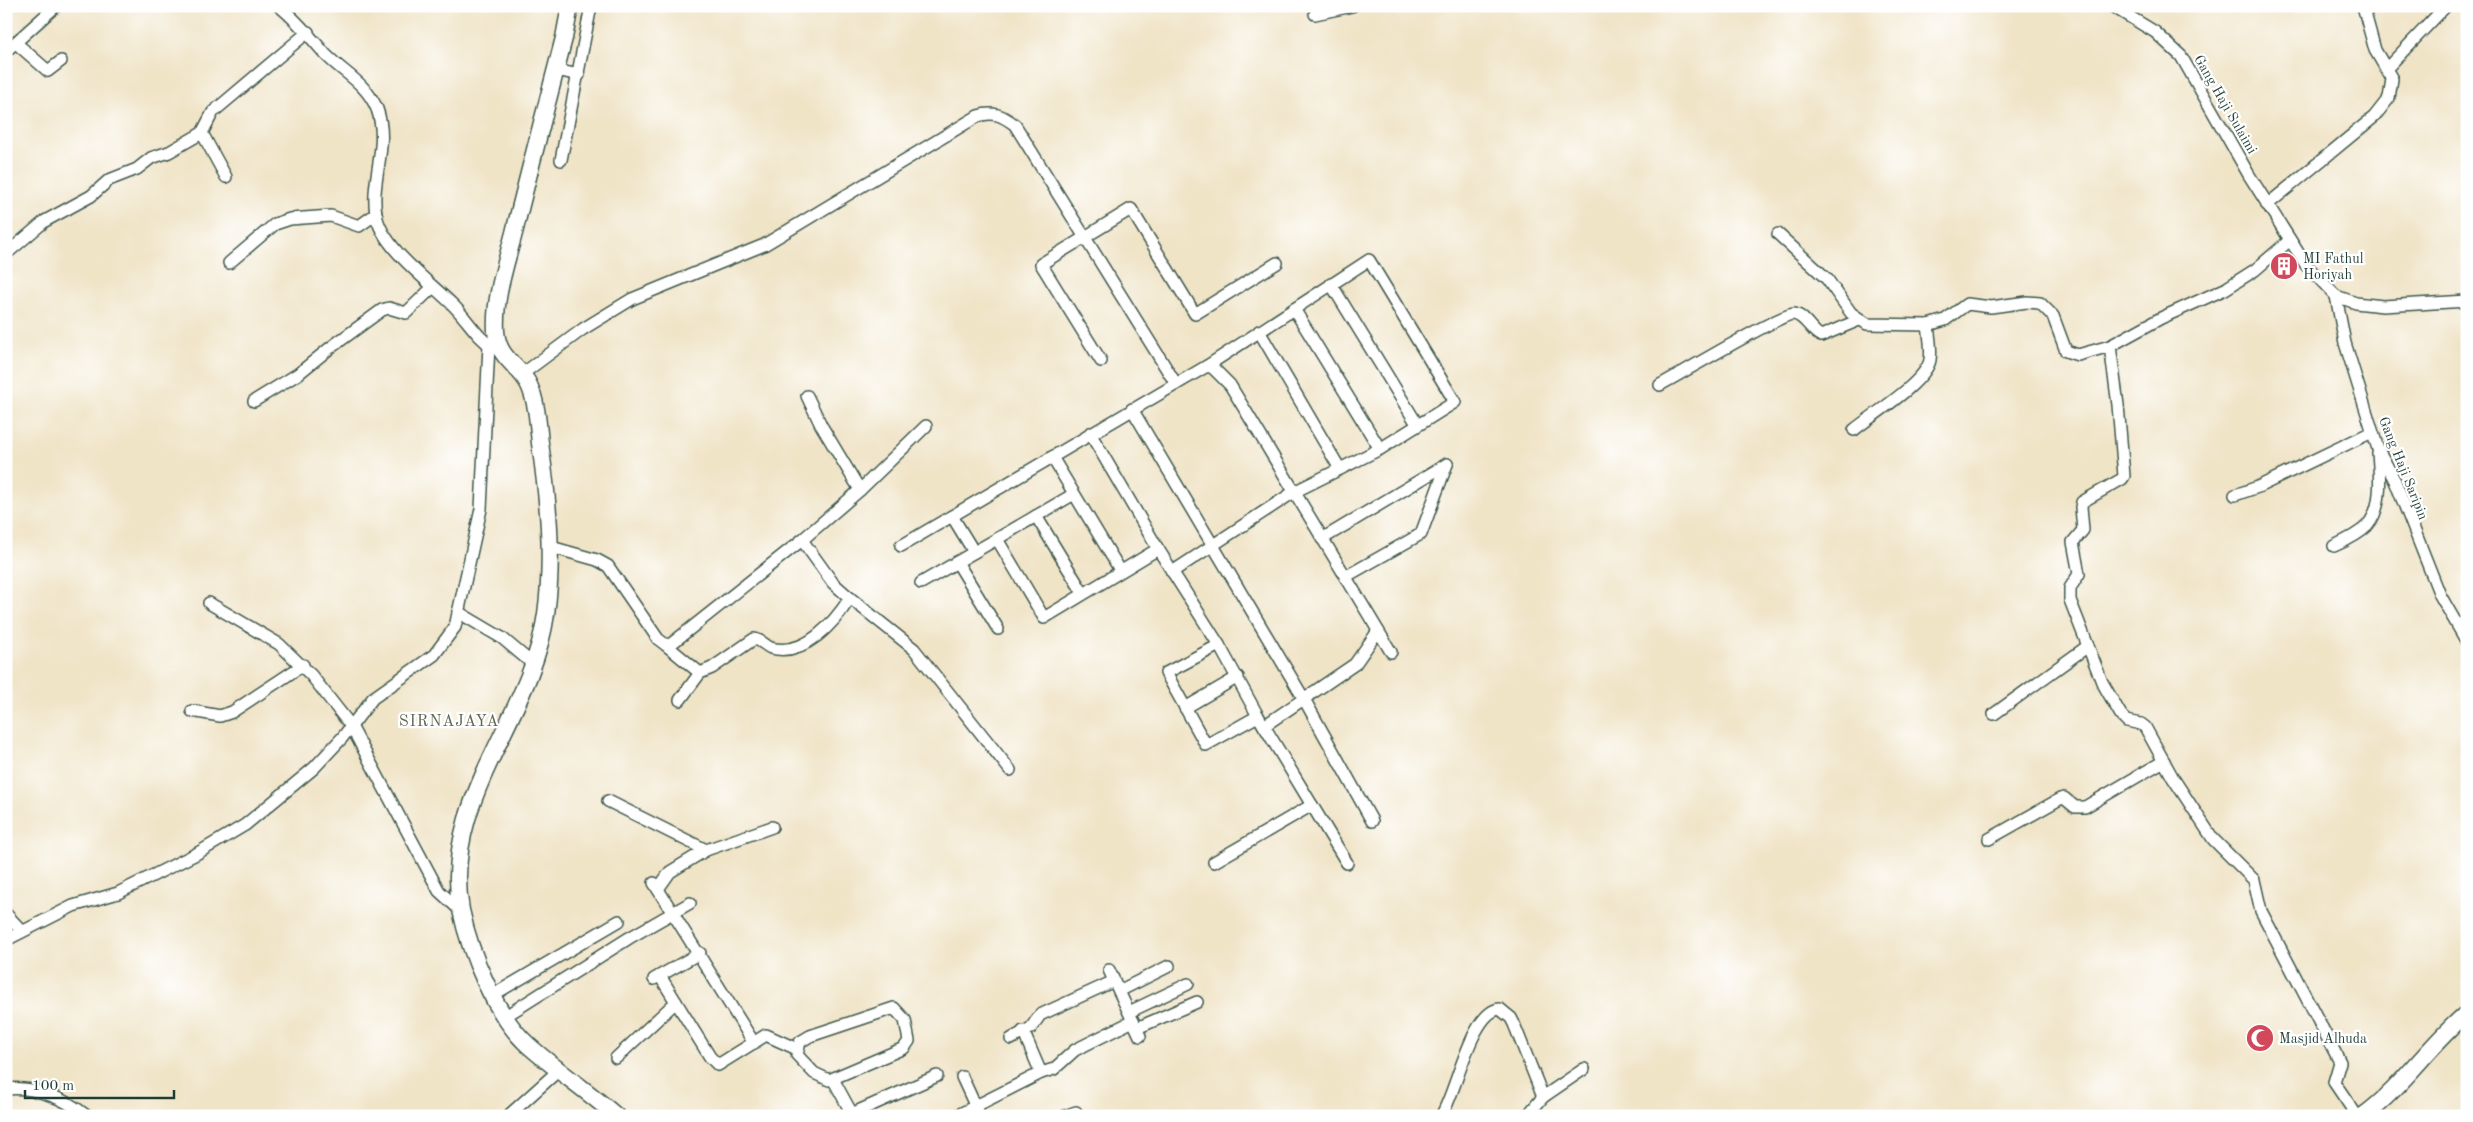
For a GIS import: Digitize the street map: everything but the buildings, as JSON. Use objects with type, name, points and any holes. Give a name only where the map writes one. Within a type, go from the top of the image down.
[{"type":"street","points":[[6,50],[56,6]]},
{"type":"street","points":[[279,6],[308,32],[327,56],[360,82],[368,91],[377,111],[382,150],[376,214],[379,226],[389,242],[522,375],[529,385],[536,415],[544,471],[550,547],[546,616],[533,664],[521,696],[475,793],[466,820],[460,842],[457,875],[461,911],[475,958],[504,1017],[528,1045],[616,1116]]},
{"type":"street","points":[[561,160],[568,73],[570,6]]},
{"type":"street","points":[[6,940],[73,906],[118,893],[225,837],[260,813],[314,768],[373,698],[434,655],[452,633],[481,509],[496,349],[498,302],[568,73],[591,6]]},
{"type":"street","points":[[1315,14],[1352,6]]},
{"type":"street","name":"Gang Haji Sulaimi","points":[[2112,6],[2155,32],[2181,56],[2267,205],[2306,265],[2336,296]]},
{"type":"street","points":[[2267,205],[2382,108],[2392,91],[2392,80],[2387,68],[2375,50],[2363,6]]},
{"type":"street","points":[[2387,68],[2446,6]]},
{"type":"street","points":[[6,254],[45,221],[91,196],[110,180],[137,169],[151,158],[169,152],[202,133],[213,112],[308,32]]},
{"type":"street","points":[[16,43],[48,71],[62,61]]},
{"type":"street","points":[[522,375],[582,329],[632,298],[764,246],[978,116],[988,112],[998,114],[1014,125],[1086,237],[1176,384]]},
{"type":"street","points":[[202,133],[226,177]]},
{"type":"street","points":[[1100,361],[1041,264],[1131,209],[1195,314],[1277,262]]},
{"type":"street","points":[[229,263],[270,228],[280,222],[331,216],[359,226],[376,214]]},
{"type":"street","points":[[1778,234],[1827,279],[1846,307],[1859,320],[1875,325],[1928,325],[1945,320],[1967,304],[1991,307],[2035,302],[2051,311],[2063,347],[2070,354],[2078,355],[2110,346],[2161,318],[2226,289],[2254,270],[2290,240]]},
{"type":"street","points":[[901,546],[1090,433],[1207,366],[1369,260],[1454,402],[1380,449],[1294,492],[1172,572]]},
{"type":"street","points":[[1330,284],[1417,424]]},
{"type":"street","points":[[254,401],[298,374],[382,310],[389,308],[406,313],[433,288]]},
{"type":"street","points":[[2336,296],[2356,303],[2383,306],[2467,301]]},
{"type":"street","name":"Gang Haji Saripin","points":[[2336,296],[2345,344],[2378,449],[2395,482],[2440,595],[2467,642]]},
{"type":"street","points":[[1294,309],[1380,449]]},
{"type":"street","points":[[1660,385],[1752,333],[1790,315],[1798,316],[1821,336],[1859,320]]},
{"type":"street","points":[[1854,430],[1917,380],[1927,369],[1930,354],[1928,325]]},
{"type":"street","points":[[1259,331],[1340,469]]},
{"type":"street","points":[[2110,346],[2124,473],[2122,479],[2082,502],[2080,507],[2083,530],[2072,542],[2079,574],[2070,588],[2069,596],[2102,682],[2120,715],[2126,721],[2143,725],[2213,839],[2254,880],[2261,911],[2340,1062],[2334,1082],[2357,1116]]},
{"type":"street","points":[[1207,366],[1213,368],[1230,385],[1391,652]]},
{"type":"street","points":[[807,396],[821,425],[860,490]]},
{"type":"street","points":[[1132,409],[1211,546],[1304,699],[1372,821]]},
{"type":"street","points":[[666,645],[675,643],[802,540],[860,490],[926,426]]},
{"type":"street","points":[[2235,495],[2258,487],[2372,432]]},
{"type":"street","points":[[1090,433],[1172,572],[1219,644],[1261,721],[1347,863]]},
{"type":"street","points":[[2334,546],[2367,526],[2377,508],[2380,470],[2378,449]]},
{"type":"street","points":[[1052,457],[1120,570]]},
{"type":"street","points":[[1322,539],[1448,464],[1421,534],[1345,577]]},
{"type":"street","points":[[921,583],[1074,494]]},
{"type":"street","points":[[952,516],[974,552]]},
{"type":"street","points":[[1036,516],[1083,593]]},
{"type":"street","points":[[997,539],[1044,618],[1120,570],[1158,549]]},
{"type":"street","points":[[802,540],[822,570],[850,598],[914,648],[1010,770]]},
{"type":"street","points":[[550,547],[597,560],[608,566],[658,639],[700,673]]},
{"type":"street","points":[[958,562],[998,629]]},
{"type":"street","points":[[680,700],[700,673],[712,668],[754,640],[772,648],[781,649],[805,643],[832,623],[850,598]]},
{"type":"street","points":[[209,603],[279,644],[302,665],[351,726],[439,891],[461,911]]},
{"type":"street","points":[[458,612],[502,638],[533,664]]},
{"type":"street","points":[[1219,644],[1166,672],[1206,745],[1261,721],[1304,699],[1356,664],[1378,631]]},
{"type":"street","points":[[1994,714],[2088,646]]},
{"type":"street","points":[[192,711],[220,716],[232,712],[302,665]]},
{"type":"street","points":[[1185,708],[1238,678]]},
{"type":"street","points":[[1989,839],[2060,799],[2064,798],[2075,808],[2085,807],[2164,761]]},
{"type":"street","points":[[608,801],[706,850]]},
{"type":"street","points":[[1214,862],[1312,806]]},
{"type":"street","points":[[754,1043],[700,953],[656,886],[670,872],[706,850],[772,827]]},
{"type":"street","points":[[504,1017],[629,938],[690,903]]},
{"type":"street","points":[[6,914],[22,931]]},
{"type":"street","points":[[493,995],[617,918],[629,938]]},
{"type":"street","points":[[700,953],[657,977],[676,1002],[710,1057],[718,1065],[766,1035],[770,1035],[797,1049]]},
{"type":"street","points":[[1011,1039],[1031,1028],[1040,1015],[1114,981],[1169,966]]},
{"type":"street","points":[[1114,981],[1135,1024]]},
{"type":"street","points":[[1135,1024],[1188,984]]},
{"type":"street","points":[[616,1058],[676,1002]]},
{"type":"street","points":[[956,1116],[978,1111],[1041,1073],[1054,1069],[1075,1050],[1135,1024],[1197,1002]]},
{"type":"street","points":[[894,1008],[900,1013],[905,1020],[909,1041],[904,1048],[833,1079],[822,1078],[814,1073],[797,1055],[800,1042],[820,1033],[894,1008]]},
{"type":"street","points":[[1442,1116],[1450,1100],[1466,1051],[1484,1020],[1493,1010],[1505,1012],[1511,1018],[1543,1097]]},
{"type":"street","points":[[2363,1116],[2396,1088],[2433,1044],[2467,1013]]},
{"type":"street","points":[[1024,1031],[1041,1073]]},
{"type":"street","points":[[1527,1116],[1543,1097],[1584,1069]]},
{"type":"street","points":[[508,1116],[559,1070]]},
{"type":"street","points":[[833,1079],[849,1114],[937,1076]]},
{"type":"street","points":[[962,1077],[978,1111]]},
{"type":"street","points":[[6,1089],[45,1093],[63,1100],[87,1116]]},
{"type":"street","points":[[1065,1116],[1076,1112]]},
{"type":"place","name":"MI Fathul Horiyah","points":[[2284,266]]},
{"type":"place","name":"Masjid Alhuda","points":[[2260,1038]]},
{"type":"district","name":"SIRNAJAYA","points":[[449,720]]}]
